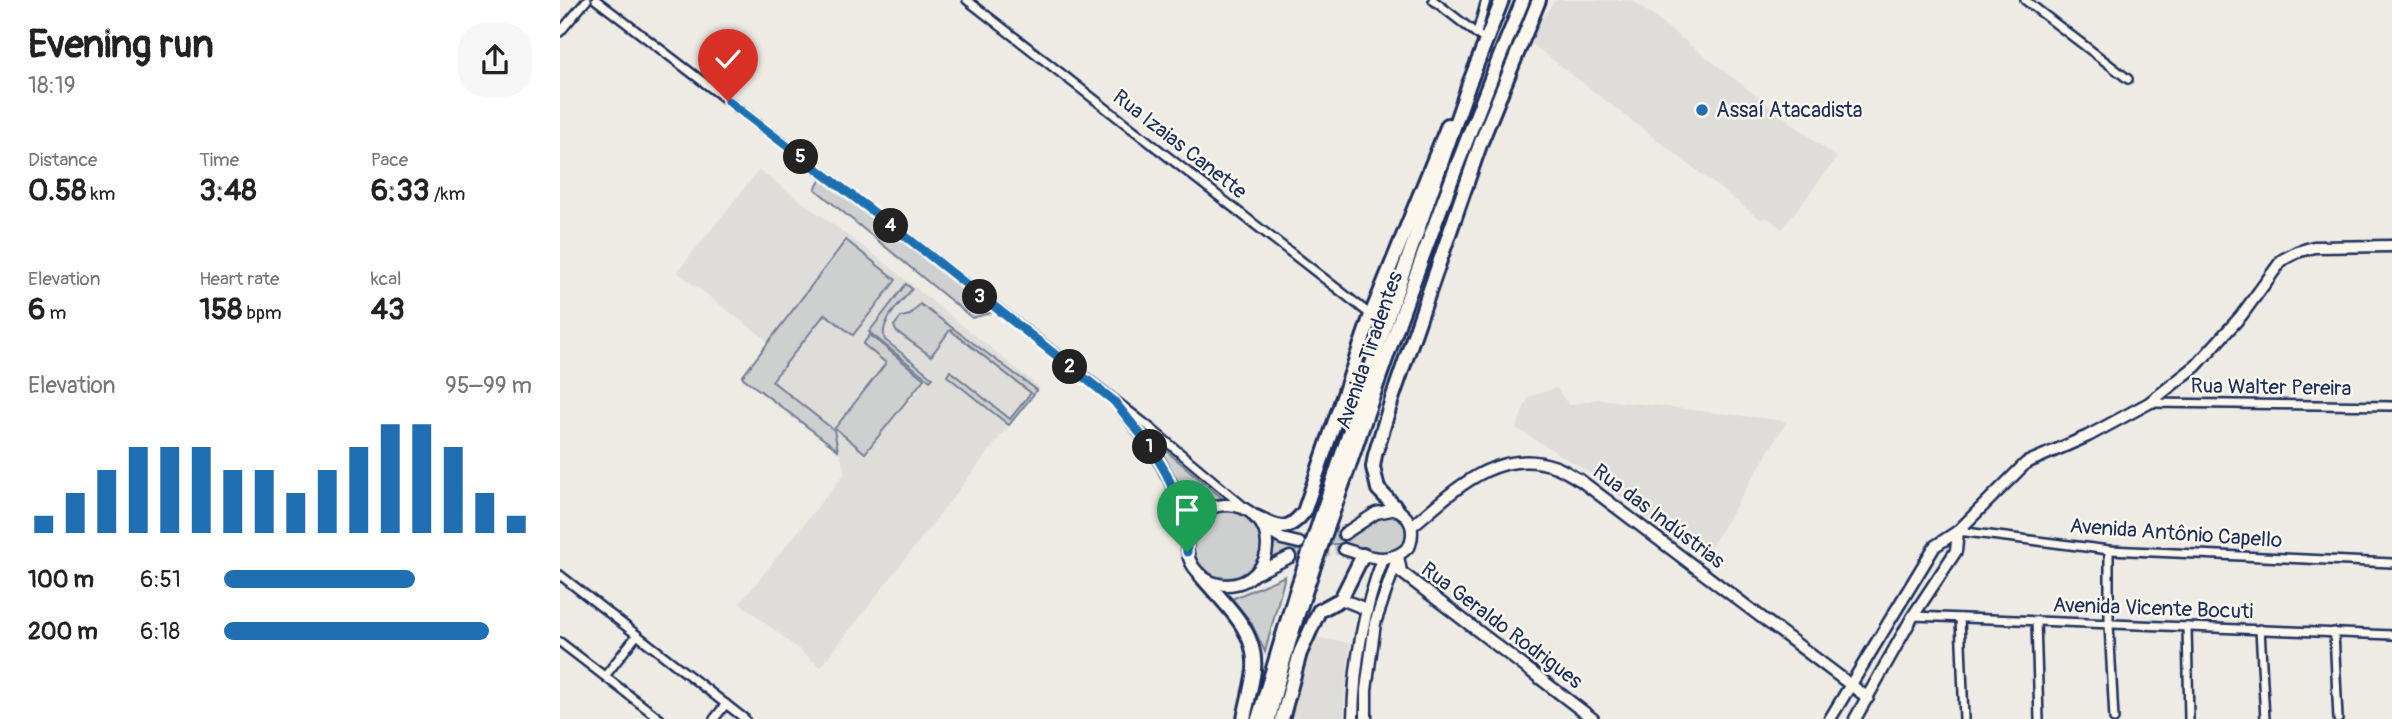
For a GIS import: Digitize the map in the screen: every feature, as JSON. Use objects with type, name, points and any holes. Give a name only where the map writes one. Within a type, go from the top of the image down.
[{"type":"highway","name":"Avenida Tiradentes","points":[[1258,719],[1319,520],[1469,85],[1482,37],[1503,0]]},
{"type":"highway","name":"Avenida Tiradentes","points":[[1269,719],[1296,622],[1436,218],[1522,0]]},
{"type":"highway","points":[[1397,509],[1378,489],[1373,467],[1376,455],[1392,399],[1481,142],[1539,0]]},
{"type":"highway","points":[[1256,518],[1276,527],[1283,527],[1294,524],[1304,512],[1371,315],[1443,134],[1469,85]]},
{"type":"highway","points":[[1436,218],[1481,142]]},
{"type":"highway","points":[[1282,719],[1300,653],[1319,611],[1341,599],[1363,555]]},
{"type":"highway","points":[[1201,576],[1240,621],[1251,642],[1254,668],[1244,719]]},
{"type":"street","points":[[560,32],[587,0]]},
{"type":"street","points":[[596,0],[1148,426],[1282,539],[1299,543]]},
{"type":"street","name":"Rua Izaias Canette","points":[[967,0],[1371,315]]},
{"type":"street","points":[[1433,0],[1482,37]]},
{"type":"street","points":[[1482,37],[1486,0]]},
{"type":"street","points":[[2025,0],[2128,79]]},
{"type":"street","points":[[1830,719],[1935,546],[1958,531],[2026,463],[2088,436],[2149,403],[2196,366],[2241,316],[2282,260],[2314,247],[2392,246]]},
{"type":"street","points":[[1114,401],[1150,446],[1166,473],[1180,505],[1189,559],[1201,576],[1214,583],[1229,586],[1244,582],[1256,573],[1290,557]]},
{"type":"street","name":"Rua Walter Pereira","points":[[2149,403],[2392,406]]},
{"type":"street","name":"Rua das Indústrias","points":[[1412,526],[1460,486],[1485,470],[1521,462],[1555,467],[1580,480],[1867,698]]},
{"type":"street","points":[[1187,538],[1193,524],[1210,508],[1225,505],[1256,518],[1267,551],[1256,573]]},
{"type":"street","points":[[1344,534],[1376,513],[1397,509],[1409,517],[1412,526],[1409,545],[1398,556],[1375,624],[1366,719]]},
{"type":"street","points":[[1854,719],[1913,616],[1956,551],[1958,531]]},
{"type":"street","name":"Avenida Antônio Capello","points":[[1958,531],[2109,550],[2392,563]]},
{"type":"street","points":[[1343,549],[1382,559],[1398,556]]},
{"type":"street","points":[[2109,550],[2109,624],[2114,719]]},
{"type":"street","name":"Rua Geraldo Rodrigues","points":[[1398,556],[1401,572],[1593,719]]},
{"type":"street","points":[[1353,719],[1358,649],[1366,609],[1382,559]]},
{"type":"street","points":[[560,575],[745,719]]},
{"type":"street","points":[[1341,599],[1366,609]]},
{"type":"street","name":"Avenida Vicente Bocuti","points":[[1913,616],[2392,635]]},
{"type":"street","points":[[1960,618],[1964,719]]},
{"type":"street","points":[[2036,621],[2039,719]]},
{"type":"street","points":[[2187,627],[2189,719]]},
{"type":"street","points":[[2260,629],[2264,719]]},
{"type":"street","points":[[2334,632],[2338,719]]},
{"type":"street","points":[[605,676],[637,635]]},
{"type":"street","points":[[560,642],[660,719]]},
{"type":"street","points":[[1353,693],[1366,701]]},
{"type":"street","points":[[714,719],[726,704]]},
{"type":"shaded area","points":[[1555,0],[1632,0],[1837,158],[1782,229],[1768,218],[1760,219],[1532,44],[1536,27]]},
{"type":"shaded area","points":[[759,170],[881,260],[1039,387],[821,667],[740,603],[845,473],[839,450],[742,377],[768,341],[677,272]]},
{"type":"shaded area","points":[[823,176],[994,312],[972,318],[815,189]]},
{"type":"shaded area","points":[[846,240],[896,280],[853,335],[825,314],[772,381],[834,430],[838,450],[742,377]]},
{"type":"shaded area","points":[[906,284],[912,289],[888,319],[885,340],[933,378],[930,381],[869,332]]},
{"type":"shaded area","points":[[920,304],[1037,390],[1009,425],[947,376],[950,371],[1010,419],[1031,393],[950,330],[931,356],[896,331],[894,326],[901,317],[910,315]]},
{"type":"shaded area","points":[[870,335],[924,379],[865,453],[835,428],[886,363],[863,344]]},
{"type":"shaded area","points":[[1556,388],[1569,405],[1598,399],[1787,421],[1703,560],[1587,471],[1516,428],[1528,397]]},
{"type":"shaded area","points":[[1157,443],[1222,498],[1203,502],[1190,514],[1177,480]]},
{"type":"shaded area","points":[[1220,510],[1234,510],[1246,515],[1256,525],[1261,544],[1256,563],[1246,573],[1234,578],[1220,578],[1208,573],[1198,563],[1193,551],[1193,537],[1198,525],[1208,515]]},
{"type":"shaded area","points":[[1392,515],[1403,523],[1406,535],[1402,546],[1389,553],[1340,544],[1310,548],[1272,558],[1275,540],[1296,547],[1349,537],[1375,520]]},
{"type":"shaded area","points":[[1285,576],[1265,652],[1251,622],[1232,599]]},
{"type":"shaded area","points":[[1313,637],[1350,643],[1343,719],[1289,719]]},
{"type":"tunnel","points":[[1299,543],[1344,534]]},
{"type":"tunnel","points":[[1290,557],[1344,549]]},
{"type":"place","name":"Assaí Atacadista","points":[[1702,110]]},
{"type":"route","points":[[728,101],[909,239],[1114,401],[1150,446],[1166,473],[1180,505],[1187,552]]}]
